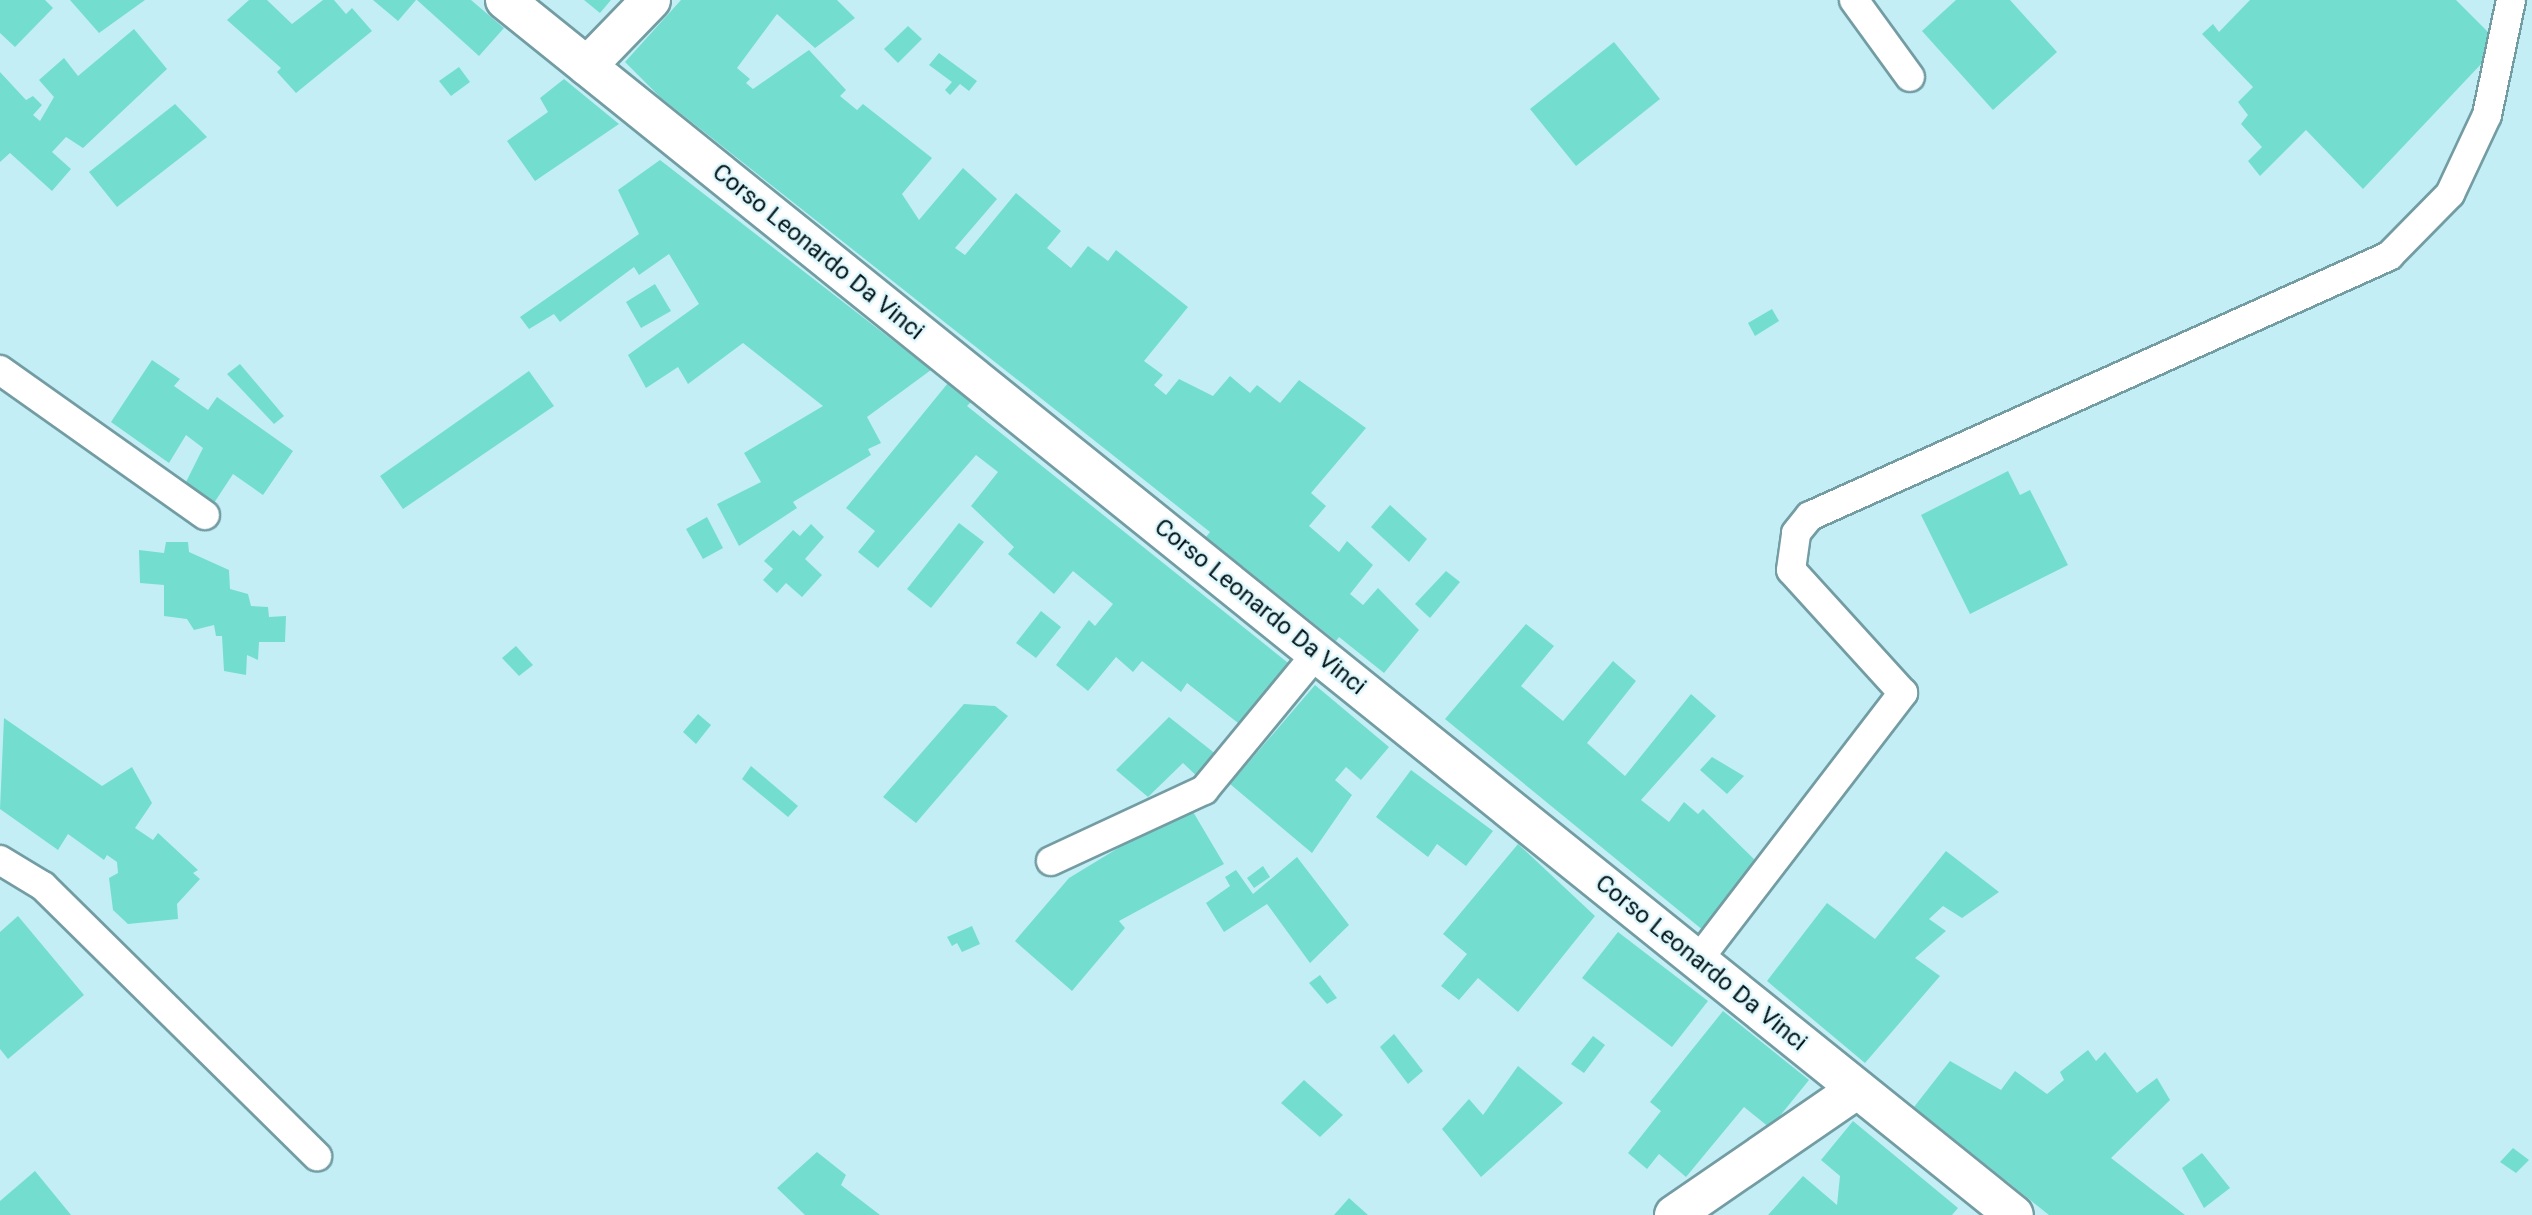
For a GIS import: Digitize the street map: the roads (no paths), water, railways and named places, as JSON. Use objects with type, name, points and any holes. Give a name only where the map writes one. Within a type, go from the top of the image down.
[{"type":"main road","name":"Corso Leonardo Da Vinci","points":[[505,0],[2014,1215]]},
{"type":"main road","points":[[587,66],[651,0]]},
{"type":"main road","points":[[1674,1215],[1857,1089]]},
{"type":"street","points":[[1854,0],[1910,77]]},
{"type":"street","points":[[1698,960],[1903,693],[1791,570],[1796,533],[1810,516],[2389,256],[2450,194],[2491,103],[2511,0]]},
{"type":"street","points":[[0,370],[205,515]]},
{"type":"street","points":[[1051,862],[1204,790],[1317,653]]},
{"type":"street","points":[[0,860],[43,886],[317,1156]]}]
